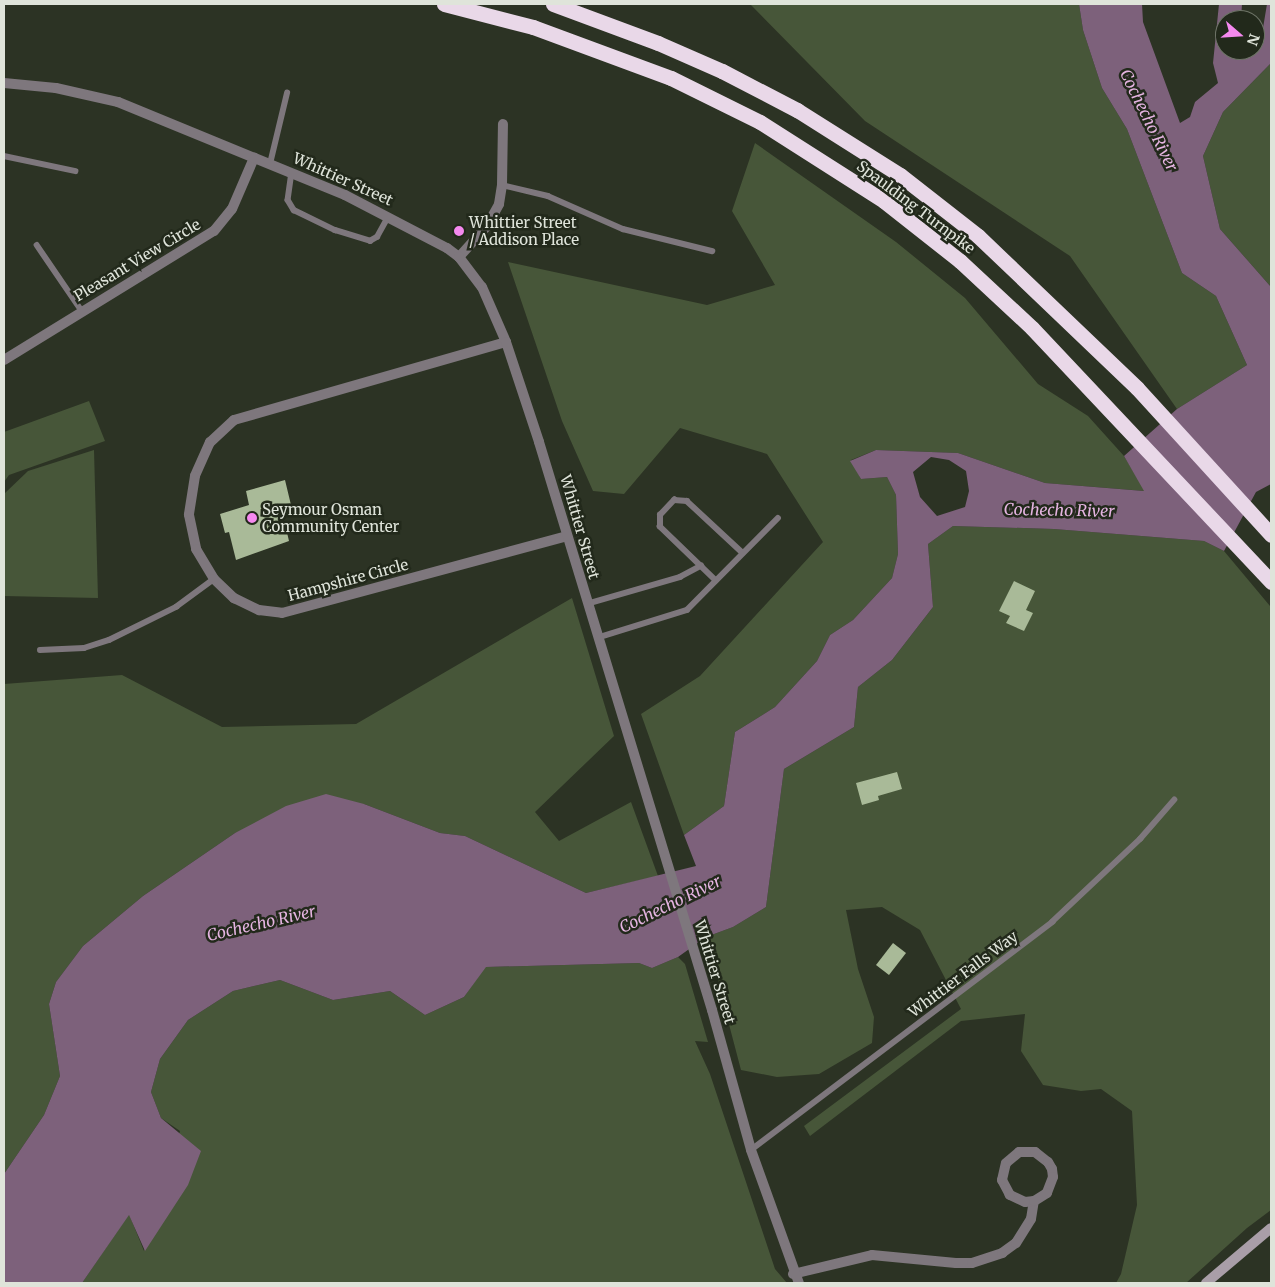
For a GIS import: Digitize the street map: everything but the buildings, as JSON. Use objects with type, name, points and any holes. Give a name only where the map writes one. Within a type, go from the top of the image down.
[{"type":"highway","name":"Spaulding Turnpike","points":[[444,4],[533,27],[626,59],[716,99],[810,152],[884,201],[960,262],[1032,328],[1271,582]]},
{"type":"highway","name":"Spaulding Turnpike","points":[[553,4],[658,42],[722,71],[797,110],[900,175],[1015,270],[1161,413],[1271,535]]},
{"type":"main road","points":[[1206,1283],[1271,1228]]},
{"type":"street","name":"Whittier Street","points":[[4,83],[56,88],[118,102],[292,172],[388,215],[459,257],[482,287],[506,342],[696,958],[751,1150],[793,1274],[799,1283]]},
{"type":"street","points":[[459,257],[495,215],[502,186],[503,124]]},
{"type":"street","name":"Pleasant View Circle","points":[[4,360],[214,231],[232,209],[254,158]]},
{"type":"street","name":"Hampshire Circle","points":[[506,342],[249,414],[221,430],[202,456],[195,476],[189,515],[196,549],[214,579],[245,605],[282,613],[566,536]]},
{"type":"street","points":[[793,1274],[872,1255],[956,1263],[985,1260],[1002,1253],[1024,1233],[1034,1202],[1047,1193],[1053,1177],[1052,1169],[1048,1162],[1035,1152],[1019,1152],[1006,1163],[1002,1171],[1004,1188],[1017,1200],[1034,1202]]},
{"type":"lane","points":[[270,164],[286,93]]},
{"type":"lane","points":[[4,156],[75,171]]},
{"type":"lane","points":[[292,172],[288,200],[294,210],[360,239],[370,241],[377,237],[388,215]]},
{"type":"lane","points":[[502,186],[548,196],[623,229],[712,251]]},
{"type":"lane","points":[[37,245],[82,311]]},
{"type":"lane","points":[[716,581],[660,527],[660,515],[674,500],[686,501],[743,553]]},
{"type":"lane","points":[[597,638],[687,610],[778,518]]},
{"type":"lane","points":[[587,604],[680,577],[701,566]]},
{"type":"lane","points":[[40,650],[84,648],[109,640],[176,607],[214,579]]},
{"type":"lane","name":"Whittier Falls Way","points":[[751,1150],[1052,922],[1140,839],[1174,800]]},
{"type":"green space","points":[[750,4],[1079,4],[1083,30],[1102,88],[1127,129],[1182,273],[1216,296],[1247,365],[1177,409],[1070,256],[865,121]]},
{"type":"green space","points":[[1271,63],[1271,287],[1220,229],[1203,156],[1223,112]]},
{"type":"green space","points":[[755,143],[896,242],[965,298],[1038,384],[1088,416],[1124,456],[1145,491],[1045,483],[958,453],[876,450],[851,460],[861,479],[887,477],[896,495],[898,554],[892,578],[853,620],[830,635],[817,661],[775,707],[735,732],[724,806],[684,835],[641,714],[700,676],[823,542],[767,454],[680,428],[624,494],[593,491],[562,421],[508,262],[707,305],[775,285],[732,211]]},
{"type":"green space","points":[[89,401],[105,441],[9,475],[4,482],[4,432]]},
{"type":"green space","points":[[94,450],[98,598],[4,596],[4,494],[28,471]]},
{"type":"green space","points":[[953,526],[1054,529],[1204,541],[1224,551],[1270,606],[1271,1210],[1247,1228],[1186,1283],[1116,1283],[1121,1274],[1137,1205],[1132,1111],[1101,1089],[1081,1091],[1043,1085],[1021,1051],[1025,1014],[961,1021],[810,1136],[804,1126],[961,1009],[920,930],[882,907],[846,910],[858,969],[874,1017],[872,1043],[819,1074],[777,1077],[741,1070],[706,937],[733,927],[766,907],[784,769],[854,727],[858,687],[892,660],[933,607],[928,544]]},
{"type":"green space","points":[[572,598],[614,736],[535,812],[559,841],[631,802],[658,876],[586,893],[465,836],[440,833],[364,804],[235,833],[143,896],[83,946],[56,982],[49,1004],[60,1076],[44,1115],[4,1174],[4,684],[122,675],[222,727],[356,724]]},
{"type":"green space","points":[[678,957],[685,964],[708,1042],[695,1041],[710,1074],[775,1269],[787,1283],[82,1283],[129,1214],[144,1251],[180,1131],[161,1118],[151,1092],[160,1059],[188,1020],[233,991],[280,980],[333,1000],[390,991],[425,1015],[464,997],[485,967],[639,963],[652,968]]},
{"type":"water","name":"Cochecho River","points":[[1079,4],[1142,4],[1143,22],[1180,123],[1190,117],[1195,102],[1218,83],[1213,63],[1215,43],[1215,60],[1265,60],[1265,16],[1267,4],[1271,4],[1271,63],[1223,112],[1203,156],[1220,229],[1271,287],[1271,484],[1256,492],[1224,551],[1204,541],[1054,529],[953,526],[928,544],[933,607],[892,660],[858,687],[854,727],[784,769],[766,907],[733,927],[706,937],[678,957],[652,968],[639,963],[486,967],[464,997],[425,1015],[390,991],[333,1000],[280,980],[233,991],[188,1020],[160,1059],[151,1092],[161,1118],[201,1151],[188,1185],[145,1251],[129,1215],[82,1283],[4,1283],[4,1174],[44,1115],[60,1076],[49,1004],[56,982],[83,946],[143,896],[235,833],[286,806],[326,794],[364,804],[440,833],[465,836],[586,893],[696,866],[684,835],[724,806],[735,732],[775,707],[817,661],[830,635],[853,620],[892,578],[898,554],[896,495],[887,477],[861,479],[850,461],[876,450],[958,453],[1045,483],[1144,491],[1124,456],[1177,409],[1247,365],[1216,296],[1182,273],[1127,129],[1102,88],[1083,30]],"holes":[[[931,457],[949,460],[966,471],[969,491],[965,507],[937,516],[920,497],[913,472]]]},
{"type":"water","points":[[1219,4],[1242,4],[1242,10],[1218,10]]},
{"type":"place","name":"Whittier Street / Addison Place","points":[[459,231]]},
{"type":"place","name":"Seymour Osman Community Center","points":[[252,518]]}]
